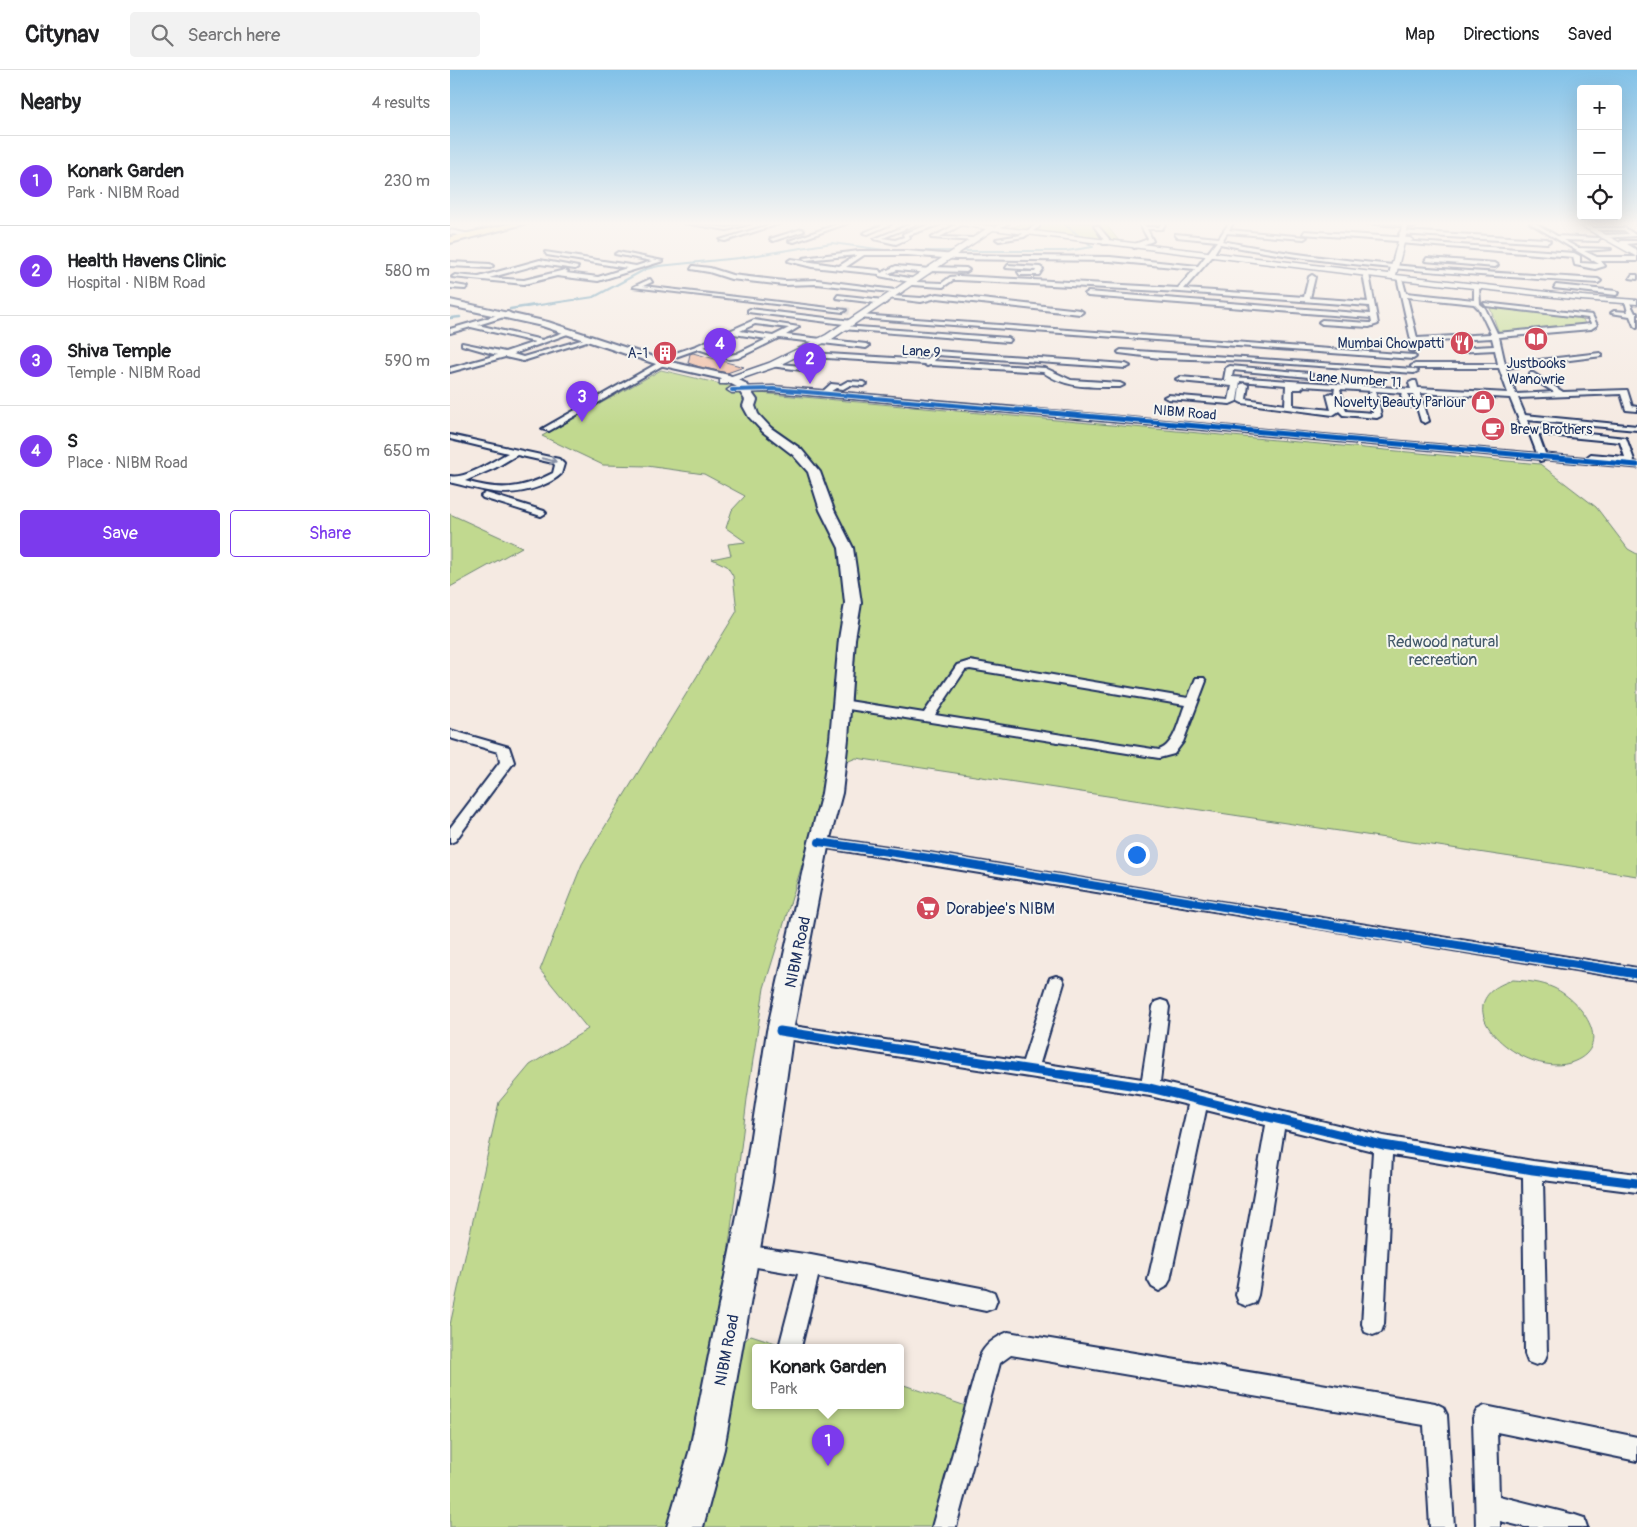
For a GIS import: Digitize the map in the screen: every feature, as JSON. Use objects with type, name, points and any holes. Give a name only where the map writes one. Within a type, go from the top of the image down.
[{"type":"main road","name":"NIBM Road","points":[[450,303],[508,314],[570,332],[660,362],[701,373],[736,389],[753,415],[767,430],[808,463],[814,472],[826,510],[846,548],[853,603],[847,639],[832,793],[780,1031],[758,1182],[707,1448],[685,1527]]},
{"type":"street","points":[[672,291],[843,310]]},
{"type":"street","points":[[736,389],[758,371],[821,341],[844,328],[860,314],[900,291]]},
{"type":"street","points":[[1194,291],[1372,304]]},
{"type":"street","points":[[1307,299],[1309,291]]},
{"type":"street","points":[[1318,321],[1369,326],[1375,324],[1369,291]]},
{"type":"street","name":"Lane Number 11","points":[[1289,408],[1289,386],[1405,395],[1416,392],[1413,381],[1414,340],[1402,291]]},
{"type":"street","points":[[1477,302],[1480,291]]},
{"type":"street","points":[[1482,291],[1484,306],[1502,366],[1527,430],[1524,434],[1538,457]]},
{"type":"street","points":[[1520,291],[1637,302]]},
{"type":"street","points":[[1597,291],[1616,293]]},
{"type":"street","points":[[1081,294],[1374,316]]},
{"type":"street","points":[[1404,295],[1477,302],[1477,305],[1484,306],[1590,316],[1594,325],[1591,327],[1494,336],[1414,340]]},
{"type":"street","points":[[838,297],[921,300],[937,296],[1080,312]]},
{"type":"street","points":[[1627,302],[1635,315],[1637,326]]},
{"type":"street","points":[[750,311],[852,322]]},
{"type":"street","points":[[1614,313],[1635,315]]},
{"type":"street","points":[[452,330],[508,314]]},
{"type":"street","points":[[860,314],[1413,357]]},
{"type":"street","points":[[546,429],[660,362],[754,322],[796,328],[738,356],[729,357],[698,347]]},
{"type":"street","points":[[471,325],[544,342]]},
{"type":"street","points":[[844,328],[1008,340]]},
{"type":"street","points":[[478,335],[494,330]]},
{"type":"street","points":[[884,340],[893,331]]},
{"type":"street","points":[[450,370],[507,354],[570,332]]},
{"type":"street","points":[[734,332],[821,341],[864,349],[808,348]]},
{"type":"street","points":[[502,340],[510,337]]},
{"type":"street","points":[[454,343],[470,338]]},
{"type":"street","points":[[464,344],[519,358],[526,358],[590,340]]},
{"type":"street","points":[[476,347],[493,342]]},
{"type":"street","points":[[1456,350],[1498,348]]},
{"type":"street","points":[[1121,352],[1160,356],[1252,359],[1414,369],[1502,366],[1600,355]]},
{"type":"street","points":[[926,364],[936,353],[1126,366]]},
{"type":"street","name":"Lane 9","points":[[795,354],[926,364],[1045,370],[1064,382],[1120,385]]},
{"type":"street","points":[[1034,370],[1041,361]]},
{"type":"street","points":[[772,365],[810,369]]},
{"type":"street","points":[[450,366],[459,367]]},
{"type":"street","points":[[1239,383],[1228,378],[1230,368],[1317,375]]},
{"type":"street","points":[[1533,375],[1561,394]]},
{"type":"street","points":[[1180,379],[1513,396],[1624,392],[1629,408],[1637,409]]},
{"type":"street","points":[[1382,381],[1391,390]]},
{"type":"street","points":[[825,393],[834,386],[843,387],[848,383],[863,384]]},
{"type":"street","points":[[1168,397],[1230,402],[1233,401],[1239,383]]},
{"type":"street","points":[[1239,383],[1242,401],[1333,412],[1334,390]]},
{"type":"street","name":"NIBM Road","points":[[736,389],[825,393],[1637,467]]},
{"type":"street","points":[[1334,390],[1343,413],[1377,416],[1373,393]]},
{"type":"street","name":"NIBM Road","points":[[772,391],[1007,415],[1593,461],[1637,467]]},
{"type":"street","points":[[1416,392],[1425,421]]},
{"type":"street","points":[[1382,403],[1408,405],[1405,395]]},
{"type":"street","points":[[1522,417],[1637,428]]},
{"type":"street","points":[[1527,430],[1623,440],[1630,460],[1591,457],[1593,461]]},
{"type":"street","points":[[450,437],[560,464],[557,474],[543,482],[525,488],[502,492],[490,491],[452,481]]},
{"type":"street","points":[[450,447],[464,440]]},
{"type":"street","points":[[452,481],[492,466],[515,452]]},
{"type":"street","points":[[452,481],[541,513]]},
{"type":"street","points":[[926,718],[961,667],[970,665],[1192,702]]},
{"type":"street","points":[[842,704],[1159,754],[1170,751],[1177,742],[1200,680]]},
{"type":"street","points":[[450,734],[504,750],[507,762],[450,838]]},
{"type":"street","points":[[820,842],[930,858],[1209,906],[1637,974]]},
{"type":"street","points":[[1029,1069],[1056,983]]},
{"type":"street","points":[[1150,1088],[1161,1007]]},
{"type":"street","points":[[780,1031],[1150,1088],[1382,1145],[1533,1170],[1637,1184]]},
{"type":"street","points":[[1158,1280],[1199,1099]]},
{"type":"street","points":[[1247,1295],[1276,1119]]},
{"type":"street","points":[[1373,1324],[1382,1145]]},
{"type":"street","points":[[1533,1170],[1536,1354]]},
{"type":"street","points":[[744,1255],[811,1265],[986,1300]]},
{"type":"street","points":[[791,1344],[811,1265]]},
{"type":"street","points":[[944,1527],[991,1356],[1008,1343],[1435,1415],[1442,1527]]},
{"type":"street","points":[[1575,1527],[1487,1516],[1485,1418],[1637,1449]]},
{"type":"green space","points":[[1489,305],[1582,317],[1585,324],[1499,333]]},
{"type":"green space","name":"Redwood natural recreation","points":[[661,370],[759,393],[1540,464],[1596,507],[1628,549],[1637,554],[1637,876],[856,758],[832,768],[764,988],[747,1099],[714,1367],[668,1527],[450,1527],[450,1325],[499,1102],[530,1065],[588,1029],[540,970],[582,864],[737,611],[733,576],[727,566],[712,559],[731,555],[728,544],[746,542],[726,528],[732,510],[745,496],[704,474],[647,466],[603,465],[542,436]]},
{"type":"green space","points":[[450,514],[522,547],[450,587]]},
{"type":"green space","points":[[1513,980],[1549,986],[1565,995],[1575,1004],[1584,1014],[1593,1036],[1591,1047],[1584,1056],[1570,1063],[1551,1065],[1530,1060],[1511,1049],[1495,1036],[1485,1020],[1483,1005],[1492,991]]},
{"type":"green space","points":[[751,1335],[779,1344],[752,1344],[752,1409],[904,1409],[904,1385],[966,1406],[938,1527],[686,1527],[739,1346]]},
{"type":"building","points":[[693,353],[744,367],[727,373],[700,367],[688,363],[690,354]]},
{"type":"waterway","points":[[526,307],[594,297],[605,291]]},
{"type":"waterway","points":[[510,309],[535,305]]},
{"type":"waterway","points":[[450,318],[460,317]]},
{"type":"tunnel","points":[[843,310],[854,312]]},
{"type":"cycle path","points":[[732,390],[773,389],[1637,465]]},
{"type":"cycle path","points":[[819,842],[930,858],[1209,906],[1637,974]]},
{"type":"cycle path","points":[[780,1031],[1150,1088],[1383,1145],[1533,1170],[1637,1183]]},
{"type":"place","name":"Justbooks Wanowrie","points":[[1536,339]]},
{"type":"place","name":"Mumbai Chowpatti","points":[[1462,343]]},
{"type":"place","name":"A-1","points":[[665,353]]},
{"type":"place","name":"S","points":[[720,369]]},
{"type":"place","name":"Health Havens Clinic","points":[[810,384]]},
{"type":"place","name":"Novelty Beauty Parlour","points":[[1483,402]]},
{"type":"place","name":"Shiva Temple","points":[[582,422]]},
{"type":"place","name":"Brew Brothers","points":[[1493,429]]},
{"type":"place","name":"Dorabjee's NIBM","points":[[928,908]]},
{"type":"place","name":"Konark Garden","points":[[828,1466]]}]
